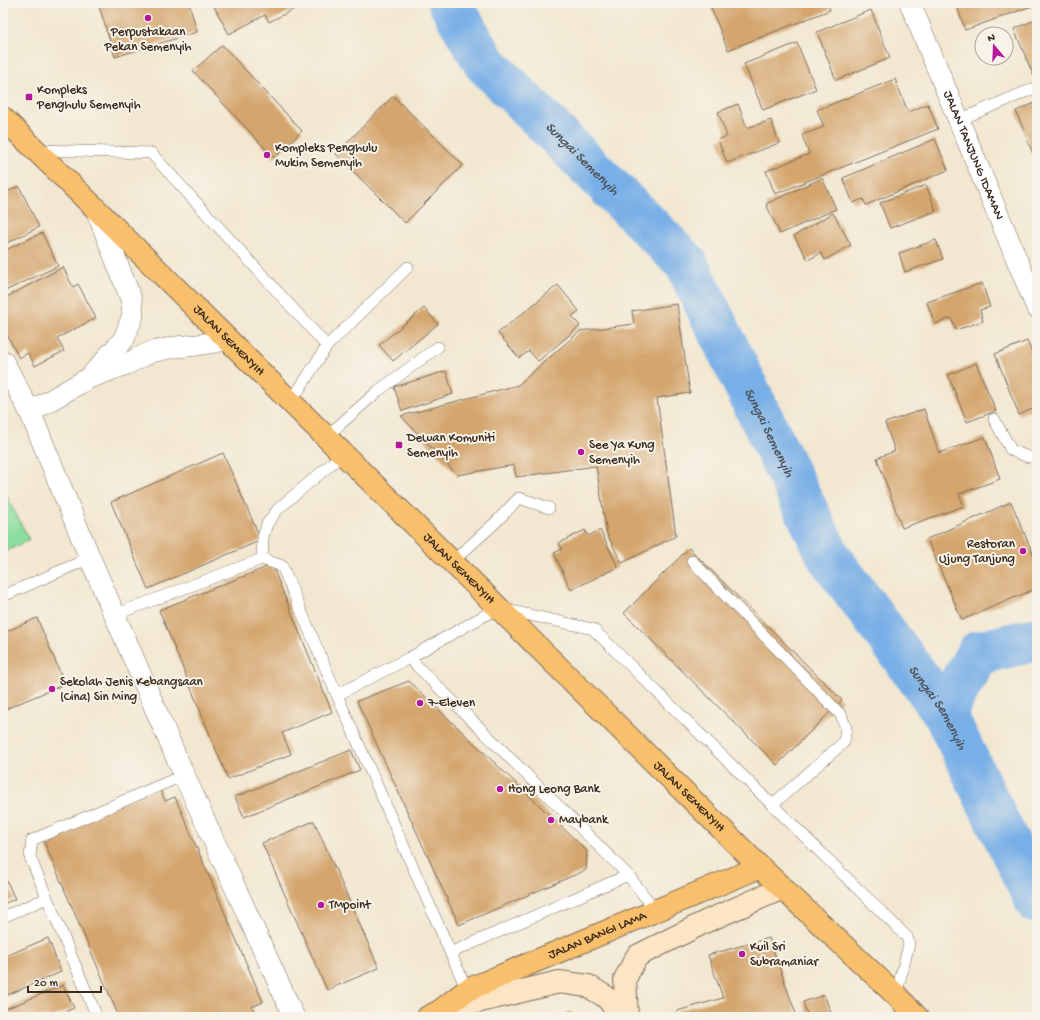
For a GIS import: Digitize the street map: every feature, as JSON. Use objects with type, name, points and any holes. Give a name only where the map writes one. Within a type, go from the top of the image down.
[{"type":"main road","name":"JALAN SEMENYIH","points":[[3,118],[760,867],[896,995],[917,1017]]},
{"type":"main road","name":"JALAN BANGI LAMA","points":[[434,1014],[467,990],[760,867]]},
{"type":"street","name":"JALAN TANJUNG IDAMAN","points":[[910,3],[1037,308]]},
{"type":"street","points":[[89,378],[124,339],[133,315],[132,299],[96,209]]},
{"type":"street","points":[[30,412],[89,378],[127,364],[151,352],[228,340]]},
{"type":"street","points":[[3,361],[30,412],[114,615],[184,775],[294,1017]]},
{"type":"street","points":[[627,1017],[625,978],[637,956],[707,922],[783,888]]},
{"type":"street","name":"JALAN BANGI LAMA","points":[[434,1014],[559,982],[588,986],[606,997],[622,1017]]},
{"type":"lane","points":[[959,120],[1037,87]]},
{"type":"lane","points":[[36,150],[150,153],[327,346]]},
{"type":"lane","points":[[291,402],[327,346],[408,267]]},
{"type":"lane","points":[[326,437],[378,391],[438,347]]},
{"type":"lane","points":[[994,419],[1011,450],[1028,457],[1037,457]]},
{"type":"lane","points":[[262,559],[263,537],[267,524],[278,509],[343,454]]},
{"type":"lane","points":[[452,562],[496,522],[519,498],[549,508]]},
{"type":"lane","points":[[3,596],[90,558]]},
{"type":"lane","points":[[114,615],[262,559],[282,566],[467,990]]},
{"type":"lane","points":[[692,561],[842,715],[846,728],[844,742],[772,805]]},
{"type":"lane","points":[[337,695],[409,658],[498,608],[592,629],[907,938],[909,944],[896,995]]},
{"type":"lane","points":[[409,658],[628,875],[656,911]]},
{"type":"lane","points":[[97,1017],[30,857],[32,840],[184,775]]},
{"type":"lane","points":[[450,953],[628,875]]},
{"type":"lane","points":[[3,917],[47,898]]},
{"type":"green space","points":[[3,488],[29,540],[3,553]]},
{"type":"building","name":"Perpustakaan Pekan Semenyih","points":[[98,3],[189,3],[197,32],[115,57]]},
{"type":"building","points":[[212,3],[296,3],[298,7],[269,22],[265,15],[229,34]]},
{"type":"building","points":[[709,3],[827,3],[830,10],[728,50]]},
{"type":"building","points":[[956,3],[1031,3],[1032,6],[965,30]]},
{"type":"building","points":[[871,10],[890,58],[836,80],[817,32]]},
{"type":"building","points":[[1037,19],[1037,78],[1035,79],[1014,29]]},
{"type":"building","points":[[797,43],[816,89],[763,110],[744,64]]},
{"type":"building","points":[[222,45],[302,131],[274,158],[193,71]]},
{"type":"building","points":[[895,79],[908,112],[928,104],[938,129],[775,194],[766,171],[809,154],[802,135],[824,127],[817,110]]},
{"type":"building","points":[[393,96],[463,165],[405,223],[336,154]]},
{"type":"building","points":[[1037,102],[1037,164],[1016,111]]},
{"type":"building","points":[[738,104],[747,128],[771,120],[779,143],[727,163],[718,140],[727,136],[718,112]]},
{"type":"building","points":[[935,139],[948,170],[866,205],[863,199],[853,203],[843,178]]},
{"type":"building","points":[[822,178],[836,209],[780,234],[766,204]]},
{"type":"building","points":[[926,185],[936,211],[890,228],[880,203]]},
{"type":"building","points":[[19,186],[39,227],[3,245],[3,194]]},
{"type":"building","points":[[833,213],[851,245],[825,260],[821,253],[808,260],[794,236]]},
{"type":"building","points":[[42,233],[58,266],[3,292],[3,251]]},
{"type":"building","points":[[936,240],[943,259],[905,272],[899,253]]},
{"type":"building","points":[[63,267],[73,287],[78,284],[96,318],[57,338],[64,351],[35,366],[28,353],[19,358],[3,327],[3,299]]},
{"type":"building","points":[[982,283],[990,307],[980,310],[983,321],[956,330],[951,318],[935,324],[927,302]]},
{"type":"building","points":[[558,285],[579,311],[572,316],[580,326],[538,361],[529,351],[519,358],[498,333]]},
{"type":"building","points":[[677,304],[690,393],[657,398],[676,536],[622,563],[607,534],[596,466],[516,477],[514,465],[457,475],[401,416],[518,385],[580,331],[634,324],[632,311]]},
{"type":"building","points":[[424,308],[438,324],[393,361],[379,345]]},
{"type":"building","points":[[1027,341],[1037,364],[1037,407],[1019,415],[995,354]]},
{"type":"building","points":[[976,363],[996,411],[967,422],[948,375]]},
{"type":"building","points":[[446,371],[453,394],[402,411],[394,387]]},
{"type":"building","points":[[924,409],[939,453],[985,437],[1000,479],[959,494],[964,506],[902,528],[877,458],[895,451],[885,423]]},
{"type":"building","points":[[223,453],[261,540],[148,589],[111,502]]},
{"type":"building","points":[[1011,502],[1037,563],[1037,588],[962,620],[927,539]]},
{"type":"building","points":[[585,530],[588,536],[600,530],[618,567],[571,590],[554,553],[562,549],[559,543]]},
{"type":"building","points":[[689,548],[842,700],[777,765],[624,613]]},
{"type":"building","points":[[272,565],[332,712],[282,733],[291,754],[228,779],[159,610]]},
{"type":"building","points":[[37,618],[65,684],[3,710],[3,633]]},
{"type":"building","points":[[409,681],[587,851],[586,870],[459,925],[357,701]]},
{"type":"building","points":[[351,750],[360,770],[244,817],[235,797]]},
{"type":"building","points":[[159,787],[165,801],[175,797],[263,1002],[252,1007],[256,1017],[119,1017],[42,837]]},
{"type":"building","name":"TMpoint","points":[[314,821],[379,968],[327,990],[262,843]]},
{"type":"building","points":[[5,877],[15,899],[3,904],[3,878]]},
{"type":"building","points":[[48,938],[61,972],[3,997],[3,957]]},
{"type":"building","points":[[769,938],[797,1017],[678,1017],[677,1011],[723,998],[708,955]]},
{"type":"building","points":[[63,985],[74,1008],[53,1017],[3,1017],[3,1010]]},
{"type":"building","points":[[824,995],[833,1017],[808,1017],[803,1002]]},
{"type":"building","points":[[571,1011],[578,1017],[555,1017]]},
{"type":"waterway","name":"Sungai Semenyih","points":[[450,3],[485,63],[686,263],[829,557],[944,712],[1037,902]]},
{"type":"waterway","points":[[944,712],[978,653],[1037,639]]},
{"type":"place","name":"Perpustakaan Pekan Semenyih","points":[[148,18]]},
{"type":"place","name":"Kompleks Penghulu Semenyih","points":[[29,97]]},
{"type":"place","name":"Kompleks Penghulu Mukim Semenyih","points":[[267,155]]},
{"type":"place","name":"Dewan Komuniti Semenyih","points":[[399,445]]},
{"type":"place","name":"See Ya Kung Semenyih","points":[[581,452]]},
{"type":"place","name":"Restoran Ujung Tanjung","points":[[1023,551]]},
{"type":"place","name":"Sekolah Jenis Kebangsaan (Cina) Sin Ming","points":[[52,689]]},
{"type":"place","name":"7-Eleven","points":[[420,703]]},
{"type":"place","name":"Hong Leong Bank","points":[[500,789]]},
{"type":"place","name":"Maybank","points":[[551,820]]},
{"type":"place","name":"TMpoint","points":[[321,905]]},
{"type":"place","name":"Kuil Sri Subramaniar","points":[[742,954]]}]
